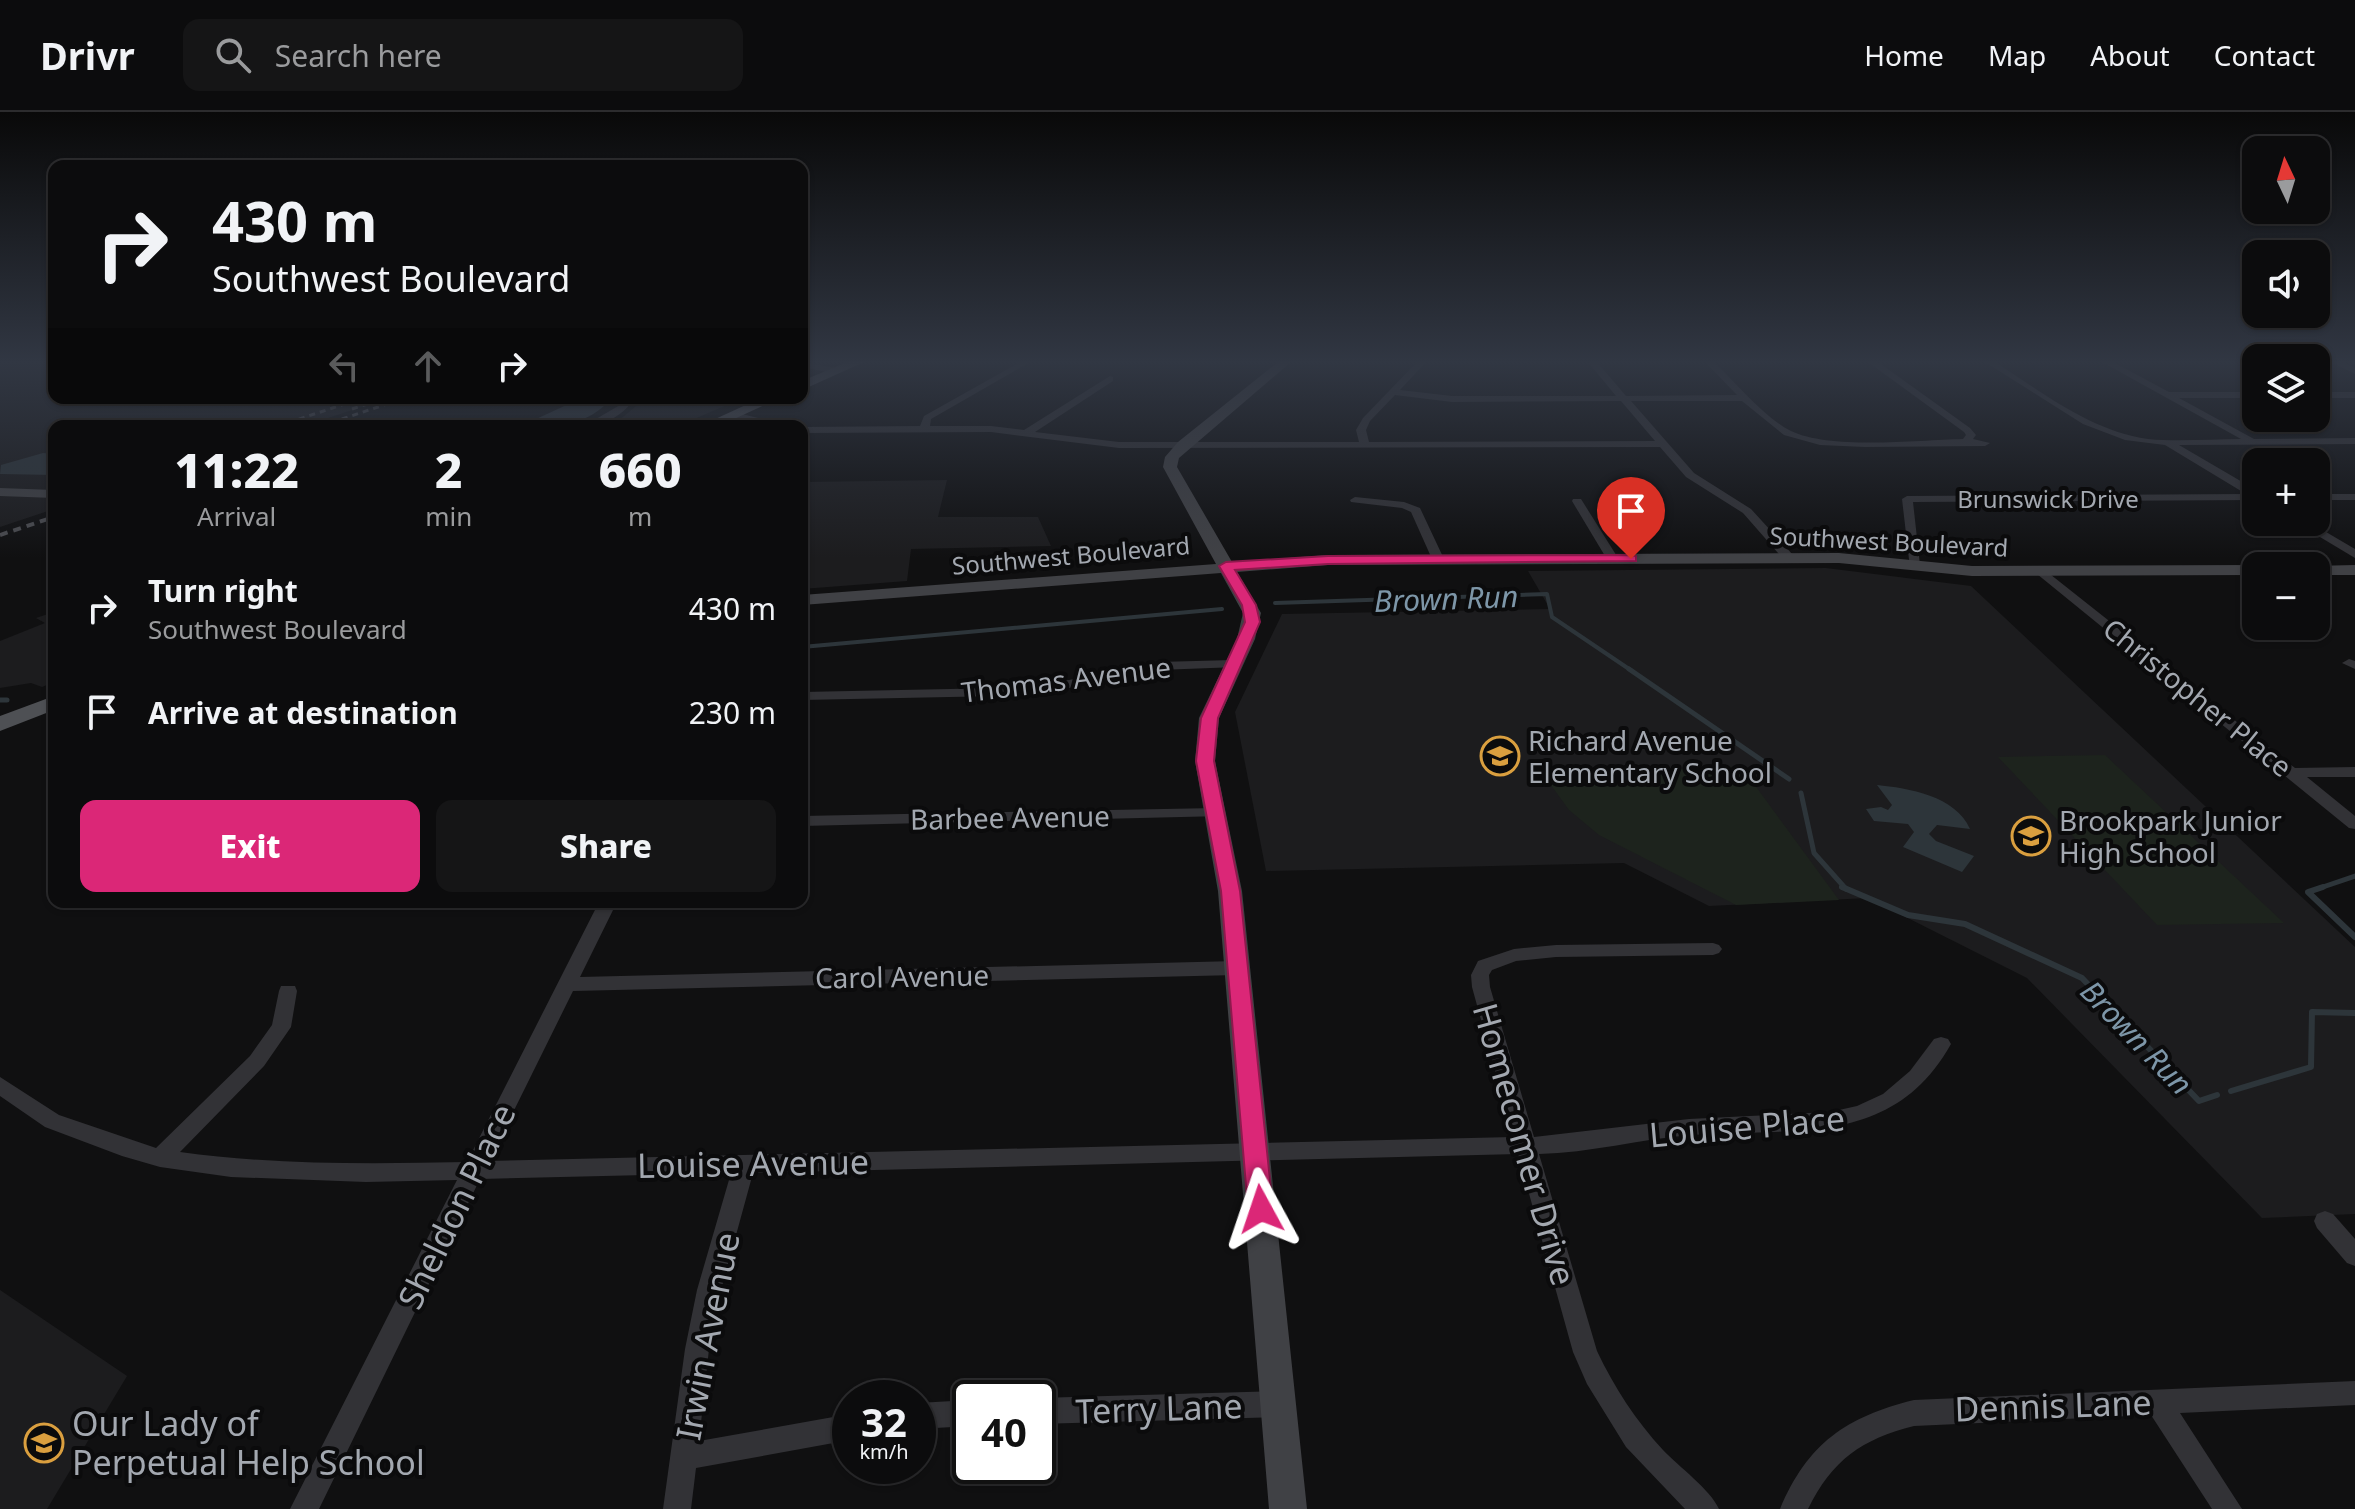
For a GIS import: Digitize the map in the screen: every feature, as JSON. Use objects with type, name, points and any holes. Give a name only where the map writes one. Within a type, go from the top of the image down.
[{"type":"main road","points":[[0,724],[48,704]]},
{"type":"street","points":[[1028,432],[1035,427]]},
{"type":"street","points":[[1205,427],[1172,457],[1172,472],[1252,613],[1252,622],[1209,718],[1205,746],[1207,780],[1217,813],[1230,891],[1288,1509]]},
{"type":"street","points":[[1362,427],[1365,444]]},
{"type":"street","points":[[1647,427],[1695,479],[1747,511],[1789,558]]},
{"type":"street","points":[[1780,427],[1803,439],[1896,443],[1958,442],[1968,439],[1985,443]]},
{"type":"street","points":[[1963,427],[1971,435],[1968,439]]},
{"type":"street","points":[[2096,427],[2121,440],[2355,441]]},
{"type":"street","points":[[2227,427],[2253,441]]},
{"type":"street","points":[[808,430],[991,429],[1107,444],[1661,444]]},
{"type":"street","points":[[2168,442],[2242,487]]},
{"type":"street","points":[[0,492],[48,494]]},
{"type":"street","name":"Brunswick Drive","points":[[1914,565],[1907,499],[2242,496]]},
{"type":"street","points":[[2330,497],[2355,497]]},
{"type":"street","points":[[1355,500],[1404,505],[1416,510],[1438,559]]},
{"type":"street","points":[[1577,501],[1612,558]]},
{"type":"street","points":[[2325,536],[2355,554]]},
{"type":"street","name":"Southwest Boulevard","points":[[808,600],[1328,560],[1789,558],[1860,559],[1972,571],[2242,570]]},
{"type":"street","points":[[2330,570],[2355,570]]},
{"type":"street","name":"Christopher Place","points":[[2041,571],[2355,824]]},
{"type":"street","name":"Thomas Avenue","points":[[808,696],[999,692],[1069,684],[1158,666],[1233,664]]},
{"type":"street","points":[[2292,773],[2355,772]]},
{"type":"street","name":"Barbee Avenue","points":[[808,821],[1217,813]]},
{"type":"street","name":"Sheldon Place","points":[[304,1509],[605,908]]},
{"type":"street","name":"Homecomer Drive","points":[[1705,1509],[1668,1477],[1634,1438],[1597,1382],[1585,1352],[1524,1145],[1480,975],[1485,966],[1514,955],[1556,951],[1713,949]]},
{"type":"street","name":"Carol Avenue","points":[[567,984],[1237,968]]},
{"type":"street","points":[[160,1158],[257,1061],[281,1027],[288,991]]},
{"type":"street","name":"Louise Place","points":[[1524,1145],[1637,1136],[1690,1127],[1812,1124],[1852,1118],[1882,1106],[1905,1090],[1922,1075],[1941,1044]]},
{"type":"street","name":"Louise Avenue","points":[[0,1085],[52,1121],[160,1158],[280,1171],[745,1164],[1524,1145]]},
{"type":"street","name":"Irwin Avenue","points":[[677,1509],[697,1349],[709,1290],[745,1164]]},
{"type":"street","points":[[2325,1221],[2355,1256]]},
{"type":"street","name":"Dennis Lane","points":[[1794,1509],[1806,1482],[1824,1458],[1862,1428],[1879,1420],[1957,1408],[2355,1393]]},
{"type":"street","points":[[2157,1401],[2228,1509]]},
{"type":"street","name":"Terry Lane","points":[[1056,1410],[1279,1404]]},
{"type":"street","points":[[683,1457],[832,1430]]},
{"type":"shaded area","points":[[0,427],[48,427],[48,511],[0,527]]},
{"type":"shaded area","points":[[48,453],[48,475],[0,474],[1,465]]},
{"type":"shaded area","points":[[947,480],[938,517],[1038,517],[1051,546],[911,549],[907,581],[808,589],[808,482]]},
{"type":"shaded area","name":"Brookpark Junior High School","points":[[1826,568],[1971,586],[2355,947],[2355,1214],[2262,1218],[2027,978],[1868,898],[1709,906],[1624,863],[1266,871],[1235,712],[1282,614],[1550,609],[1528,571]]},
{"type":"shaded area","points":[[48,614],[48,684],[42,687],[31,683],[0,688],[0,641],[45,623],[36,618]]},
{"type":"shaded area","points":[[2105,755],[2284,923],[2157,925],[1998,757]]},
{"type":"shaded area","points":[[1729,766],[1746,773],[1839,900],[1736,905],[1599,835],[1569,810],[1545,777]]},
{"type":"shaded area","points":[[1877,785],[1930,796],[1943,801],[1963,818],[1970,829],[1937,825],[1929,834],[1936,841],[1974,856],[1962,872],[1903,847],[1914,832],[1908,824],[1874,821],[1866,809],[1881,807],[1888,810],[1892,805]]},
{"type":"shaded area","name":"Our Lady of Perpetual Help School","points":[[0,1290],[127,1376],[47,1509],[0,1509]]},
{"type":"waterway","name":"Brown Run","points":[[1275,603],[1547,594],[1552,617],[1632,671]]},
{"type":"waterway","name":"Brown Run","points":[[808,646],[1222,609]]},
{"type":"waterway","name":"Brown Run","points":[[1629,669],[1789,779]]},
{"type":"waterway","name":"Brown Run","points":[[0,700],[7,700]]},
{"type":"waterway","name":"Brown Run","points":[[1801,793],[1814,853],[1846,889]]},
{"type":"waterway","name":"Brown Run","points":[[2317,889],[2355,876]]},
{"type":"waterway","name":"Brown Run","points":[[2317,889],[2323,887]]},
{"type":"waterway","name":"Brown Run","points":[[1846,889],[1908,915],[1965,924],[2082,978],[2199,1101],[2217,1095]]},
{"type":"waterway","name":"Brown Run","points":[[2317,889],[2308,892],[2355,937]]},
{"type":"waterway","name":"Brown Run","points":[[2231,1091],[2311,1067],[2312,1012],[2355,1013]]},
{"type":"railway","points":[[0,535],[48,519]]},
{"type":"place","name":"Richard Avenue Elementary School","points":[[1500,756]]},
{"type":"place","name":"Brookpark Junior High School","points":[[2031,836]]},
{"type":"place","name":"Our Lady of Perpetual Help School","points":[[44,1443]]},
{"type":"route","points":[[1261,1209],[1230,891],[1205,761],[1209,718],[1252,622],[1249,605],[1226,566],[1328,560],[1631,559]]}]
